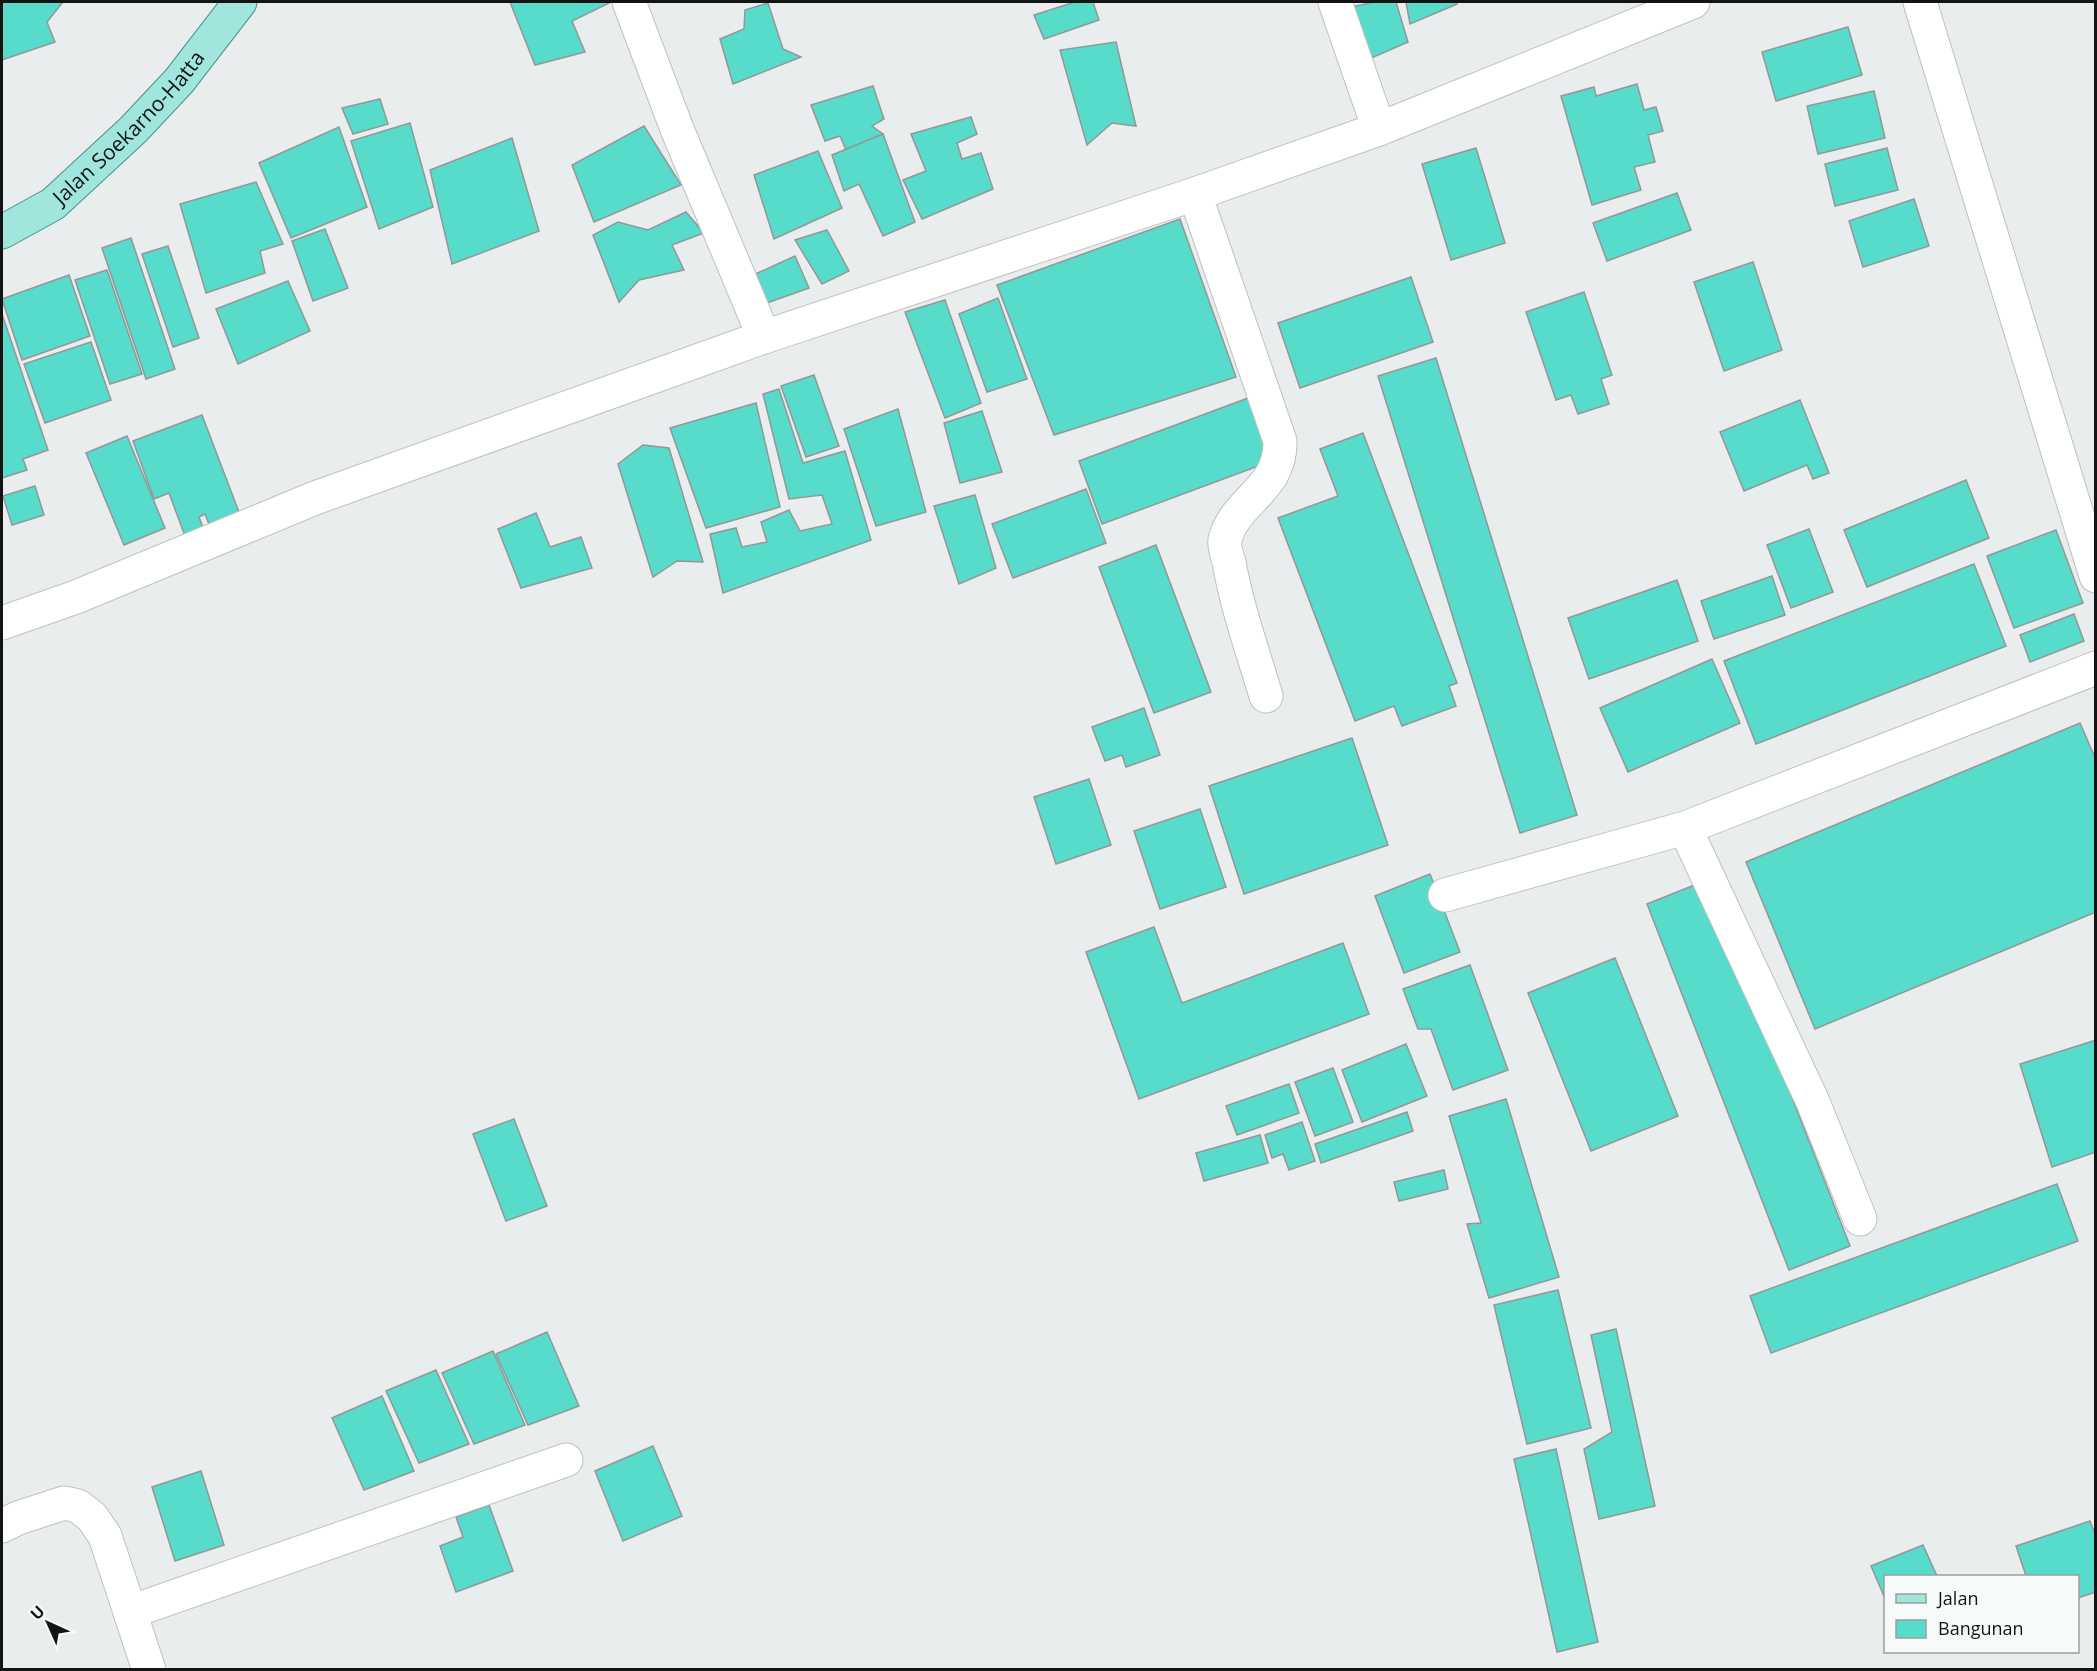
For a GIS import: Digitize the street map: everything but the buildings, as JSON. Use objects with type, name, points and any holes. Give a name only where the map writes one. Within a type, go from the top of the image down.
[{"type":"main road","name":"Jalan Soekarno-Hatta","points":[[2,232],[53,204],[133,130],[179,81],[240,2]]},
{"type":"street","points":[[629,2],[677,129],[764,337]]},
{"type":"street","points":[[1335,2],[1379,129]]},
{"type":"street","points":[[2,623],[76,597],[315,498],[764,337],[1195,194],[1379,129],[1693,2]]},
{"type":"street","points":[[1920,2],[2096,576]]},
{"type":"street","points":[[1195,194],[1280,441],[1280,454],[1269,482],[1236,516],[1225,541],[1235,597],[1266,696]]},
{"type":"street","points":[[1445,895],[1685,828],[2096,668]]},
{"type":"street","points":[[1685,828],[1813,1102],[1860,1219]]},
{"type":"street","points":[[130,1612],[566,1460]]},
{"type":"street","points":[[2,1526],[18,1518],[64,1503],[78,1506],[92,1517],[105,1536],[149,1670]]}]
